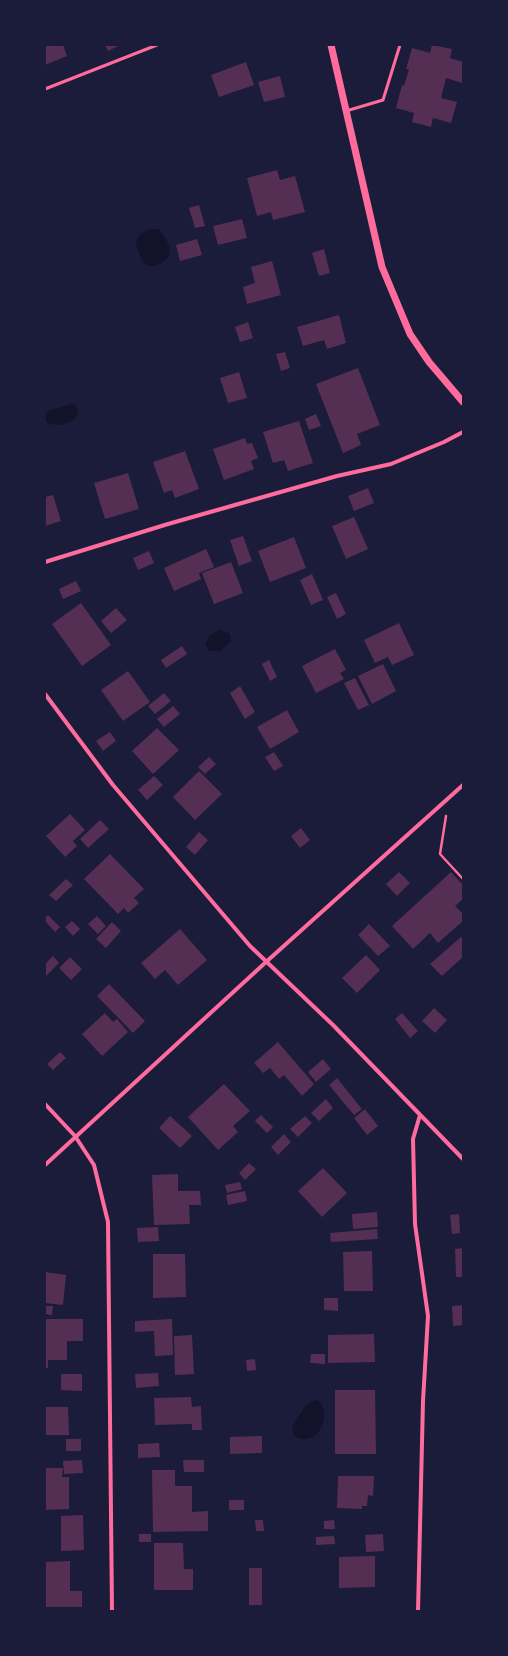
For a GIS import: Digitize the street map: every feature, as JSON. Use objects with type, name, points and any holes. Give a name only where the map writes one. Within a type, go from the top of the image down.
[{"type":"street","points":[[331,45],[382,267],[410,334],[429,362],[463,402]]},
{"type":"street","points":[[45,562],[168,524],[337,476],[391,464],[444,442],[463,432]]},
{"type":"street","points":[[45,694],[113,786],[266,962],[333,1025],[463,1159]]},
{"type":"street","points":[[45,1165],[266,962],[463,785]]},
{"type":"street","points":[[45,1104],[75,1136],[94,1165],[108,1222],[112,1611]]},
{"type":"street","points":[[418,1611],[423,1409],[428,1316],[415,1209],[413,1139],[420,1115]]},
{"type":"lane","points":[[45,89],[157,45]]},
{"type":"lane","points":[[346,111],[383,100],[400,45]]},
{"type":"path","points":[[449,798],[440,854],[463,879]]},
{"type":"shaded area","points":[[150,229],[158,229],[168,243],[169,248],[168,257],[165,261],[153,266],[147,265],[143,261],[138,251],[136,242],[140,234]]},
{"type":"shaded area","points":[[72,404],[76,405],[78,411],[77,416],[73,420],[68,423],[55,425],[45,421],[45,415],[49,410]]},
{"type":"shaded area","points":[[220,630],[230,634],[231,642],[220,651],[209,651],[205,644],[210,635]]},
{"type":"shaded area","points":[[315,1400],[320,1402],[323,1408],[323,1422],[320,1429],[310,1438],[303,1439],[294,1436],[292,1427],[306,1405]]},
{"type":"building","points":[[45,45],[63,45],[67,56],[45,65]]},
{"type":"building","points":[[105,45],[120,45],[108,51]]},
{"type":"building","points":[[432,45],[452,49],[450,58],[463,62],[463,81],[462,83],[446,78],[441,98],[457,102],[451,123],[433,118],[431,127],[412,122],[414,113],[396,108],[402,85],[404,86],[409,69],[406,69],[412,48],[430,53]]},
{"type":"building","points":[[246,62],[254,85],[219,97],[211,75]]},
{"type":"building","points":[[280,76],[285,97],[264,102],[258,82]]},
{"type":"building","points":[[277,170],[280,180],[295,176],[305,212],[273,220],[271,212],[257,216],[247,178]]},
{"type":"building","points":[[199,205],[205,226],[195,228],[189,208]]},
{"type":"building","points":[[242,219],[247,238],[218,245],[213,226]]},
{"type":"building","points":[[197,239],[202,255],[180,261],[176,245]]},
{"type":"building","points":[[324,249],[330,273],[319,276],[312,253]]},
{"type":"building","points":[[272,261],[281,295],[247,304],[243,287],[255,283],[251,267]]},
{"type":"building","points":[[339,315],[346,343],[327,349],[324,340],[303,346],[297,327]]},
{"type":"building","points":[[248,322],[253,338],[240,342],[235,327]]},
{"type":"building","points":[[285,352],[290,368],[281,371],[276,354]]},
{"type":"building","points":[[358,368],[380,425],[357,434],[361,445],[343,453],[316,384]]},
{"type":"building","points":[[239,372],[247,398],[228,403],[220,378]]},
{"type":"building","points":[[316,414],[321,426],[309,430],[305,419]]},
{"type":"building","points":[[299,421],[313,463],[288,471],[284,460],[273,463],[263,432]]},
{"type":"building","points":[[245,438],[247,444],[252,443],[258,458],[251,461],[254,469],[224,480],[213,449]]},
{"type":"building","points":[[185,451],[199,489],[175,498],[172,490],[164,493],[153,462]]},
{"type":"building","points":[[128,473],[139,509],[105,519],[94,483]]},
{"type":"building","points":[[368,488],[374,503],[354,511],[348,496]]},
{"type":"building","points":[[53,495],[61,521],[45,526],[45,497]]},
{"type":"building","points":[[354,517],[368,549],[346,559],[332,526]]},
{"type":"building","points":[[243,536],[252,561],[239,566],[230,540]]},
{"type":"building","points":[[294,537],[306,568],[270,582],[258,551]]},
{"type":"building","points":[[206,549],[214,567],[199,573],[201,579],[174,591],[164,568]]},
{"type":"building","points":[[149,551],[154,563],[138,570],[133,558]]},
{"type":"building","points":[[231,562],[243,593],[214,604],[202,573]]},
{"type":"building","points":[[312,574],[323,600],[311,605],[300,580]]},
{"type":"building","points":[[76,581],[81,591],[63,599],[59,589]]},
{"type":"building","points":[[336,593],[346,614],[337,619],[327,597]]},
{"type":"building","points":[[81,603],[111,645],[82,666],[52,624]]},
{"type":"building","points":[[116,608],[127,620],[111,633],[101,621]]},
{"type":"building","points":[[399,623],[414,655],[392,665],[388,657],[375,663],[364,640]]},
{"type":"building","points":[[182,646],[187,654],[166,668],[161,660]]},
{"type":"building","points":[[335,649],[346,670],[340,673],[344,679],[316,693],[302,666]]},
{"type":"building","points":[[269,660],[277,677],[270,681],[262,664]]},
{"type":"building","points":[[383,664],[396,691],[372,704],[358,676]]},
{"type":"building","points":[[128,671],[150,702],[123,721],[101,690]]},
{"type":"building","points":[[355,678],[369,705],[358,710],[344,683]]},
{"type":"building","points":[[240,686],[255,712],[245,719],[230,693]]},
{"type":"building","points":[[164,693],[171,701],[155,714],[148,706]]},
{"type":"building","points":[[173,706],[180,714],[164,727],[157,719]]},
{"type":"building","points":[[287,710],[299,732],[270,749],[257,727]]},
{"type":"building","points":[[157,728],[179,750],[153,774],[132,751]]},
{"type":"building","points":[[110,732],[116,741],[103,751],[96,741]]},
{"type":"building","points":[[274,752],[283,766],[274,771],[265,757]]},
{"type":"building","points":[[209,757],[216,764],[205,774],[198,767]]},
{"type":"building","points":[[199,771],[222,794],[195,820],[173,797]]},
{"type":"building","points":[[154,776],[163,785],[147,800],[138,790]]},
{"type":"building","points":[[70,814],[85,830],[73,841],[77,846],[65,857],[46,836]]},
{"type":"building","points":[[100,820],[109,829],[88,848],[80,839]]},
{"type":"building","points":[[301,828],[310,840],[300,848],[291,836]]},
{"type":"building","points":[[199,832],[208,840],[195,855],[186,847]]},
{"type":"building","points":[[110,854],[144,889],[134,898],[139,903],[128,913],[124,908],[118,914],[84,879]]},
{"type":"building","points":[[399,872],[410,883],[397,896],[386,884]]},
{"type":"building","points":[[451,872],[463,885],[463,899],[455,906],[463,914],[463,921],[438,943],[430,933],[413,949],[392,926]]},
{"type":"building","points":[[66,879],[73,885],[56,901],[49,895]]},
{"type":"building","points":[[48,915],[60,927],[55,932],[45,921],[45,918]]},
{"type":"building","points":[[97,916],[106,926],[98,934],[88,924]]},
{"type":"building","points":[[72,921],[80,929],[73,936],[65,927]]},
{"type":"building","points":[[112,922],[121,931],[106,948],[96,939]]},
{"type":"building","points":[[369,924],[390,946],[378,956],[358,935]]},
{"type":"building","points":[[180,929],[207,960],[178,985],[165,970],[155,979],[141,963]]},
{"type":"building","points":[[461,937],[463,939],[463,957],[442,976],[430,964]]},
{"type":"building","points":[[366,955],[380,970],[357,993],[342,978]]},
{"type":"building","points":[[53,956],[59,963],[45,977],[45,964]]},
{"type":"building","points":[[70,957],[82,969],[71,980],[59,968]]},
{"type":"building","points":[[109,984],[145,1021],[133,1033],[97,996]]},
{"type":"building","points":[[434,1008],[447,1020],[435,1033],[422,1021]]},
{"type":"building","points":[[105,1013],[113,1022],[117,1019],[128,1032],[102,1056],[82,1034]]},
{"type":"building","points":[[402,1013],[418,1031],[410,1038],[395,1019]]},
{"type":"building","points":[[278,1042],[314,1084],[302,1096],[284,1075],[279,1079],[270,1068],[263,1073],[254,1063]]},
{"type":"building","points":[[60,1052],[66,1058],[53,1070],[47,1064]]},
{"type":"building","points":[[323,1059],[331,1069],[316,1082],[308,1072]]},
{"type":"building","points":[[337,1078],[362,1109],[354,1115],[329,1085]]},
{"type":"building","points":[[224,1084],[250,1111],[233,1126],[238,1132],[218,1150],[188,1117]]},
{"type":"building","points":[[326,1099],[333,1108],[319,1121],[311,1113]]},
{"type":"building","points":[[365,1109],[378,1126],[367,1135],[354,1118]]},
{"type":"building","points":[[261,1115],[273,1127],[267,1133],[255,1121]]},
{"type":"building","points":[[170,1116],[192,1136],[180,1148],[159,1128]]},
{"type":"building","points":[[305,1116],[312,1123],[298,1137],[290,1129]]},
{"type":"building","points":[[284,1134],[291,1142],[278,1155],[271,1147]]},
{"type":"building","points":[[249,1163],[256,1169],[245,1180],[239,1173]]},
{"type":"building","points":[[323,1168],[347,1193],[322,1217],[298,1191]]},
{"type":"building","points":[[178,1174],[178,1191],[200,1191],[201,1205],[189,1205],[190,1224],[154,1225],[152,1175]]},
{"type":"building","points":[[240,1182],[242,1189],[227,1193],[225,1185]]},
{"type":"building","points":[[245,1191],[247,1201],[228,1205],[226,1195]]},
{"type":"building","points":[[377,1212],[378,1227],[353,1229],[352,1214]]},
{"type":"building","points":[[459,1214],[460,1233],[452,1234],[450,1215]]},
{"type":"building","points":[[158,1227],[159,1241],[138,1242],[137,1228]]},
{"type":"building","points":[[377,1229],[378,1239],[331,1242],[330,1233]]},
{"type":"building","points":[[463,1248],[463,1277],[456,1277],[455,1249]]},
{"type":"building","points":[[372,1251],[373,1291],[344,1291],[343,1252]]},
{"type":"building","points":[[153,1254],[185,1254],[186,1297],[153,1298]]},
{"type":"building","points":[[45,1272],[66,1275],[63,1305],[45,1303]]},
{"type":"building","points":[[324,1298],[338,1298],[338,1311],[324,1310]]},
{"type":"building","points":[[463,1305],[463,1325],[453,1326],[452,1306]]},
{"type":"building","points":[[45,1306],[53,1306],[52,1315],[45,1314]]},
{"type":"building","points":[[46,1319],[83,1319],[83,1341],[67,1341],[67,1360],[48,1360],[48,1368],[45,1368]]},
{"type":"building","points":[[172,1319],[173,1355],[155,1356],[154,1331],[135,1332],[135,1321]]},
{"type":"building","points":[[374,1334],[375,1362],[328,1363],[328,1335]]},
{"type":"building","points":[[192,1335],[194,1374],[175,1375],[174,1336]]},
{"type":"building","points":[[311,1354],[325,1354],[325,1364],[310,1363]]},
{"type":"building","points":[[255,1359],[256,1370],[247,1371],[246,1360]]},
{"type":"building","points":[[158,1373],[159,1386],[136,1388],[135,1374]]},
{"type":"building","points":[[61,1374],[82,1374],[82,1391],[61,1390]]},
{"type":"building","points":[[335,1390],[375,1390],[376,1454],[335,1454]]},
{"type":"building","points":[[191,1397],[192,1407],[201,1406],[202,1430],[192,1430],[192,1424],[155,1425],[154,1398]]},
{"type":"building","points":[[45,1407],[68,1407],[69,1435],[45,1435]]},
{"type":"building","points":[[262,1436],[262,1453],[230,1454],[230,1437]]},
{"type":"building","points":[[66,1439],[81,1439],[81,1451],[66,1451]]},
{"type":"building","points":[[159,1443],[160,1457],[138,1458],[138,1444]]},
{"type":"building","points":[[82,1460],[83,1473],[64,1474],[63,1461]]},
{"type":"building","points":[[183,1460],[204,1460],[204,1472],[184,1472]]},
{"type":"building","points":[[45,1468],[63,1468],[62,1477],[69,1477],[69,1509],[45,1510]]},
{"type":"building","points":[[152,1470],[175,1470],[175,1486],[192,1486],[192,1512],[208,1511],[208,1531],[153,1532]]},
{"type":"building","points":[[338,1476],[374,1476],[373,1496],[368,1495],[367,1506],[362,1506],[362,1509],[337,1508]]},
{"type":"building","points":[[229,1500],[244,1500],[244,1510],[229,1510]]},
{"type":"building","points":[[83,1515],[84,1550],[61,1551],[61,1516]]},
{"type":"building","points":[[255,1520],[263,1520],[264,1531],[256,1531]]},
{"type":"building","points":[[334,1520],[335,1529],[324,1529],[324,1521]]},
{"type":"building","points":[[139,1534],[151,1534],[151,1542],[139,1542]]},
{"type":"building","points":[[383,1534],[384,1551],[366,1552],[365,1535]]},
{"type":"building","points":[[334,1536],[335,1544],[316,1545],[316,1537]]},
{"type":"building","points":[[154,1543],[183,1543],[184,1569],[193,1569],[193,1590],[154,1590]]},
{"type":"building","points":[[375,1556],[375,1587],[339,1588],[339,1557]]},
{"type":"building","points":[[70,1561],[70,1591],[82,1591],[82,1607],[45,1607],[45,1562]]},
{"type":"building","points":[[249,1568],[262,1568],[262,1605],[249,1605]]}]
